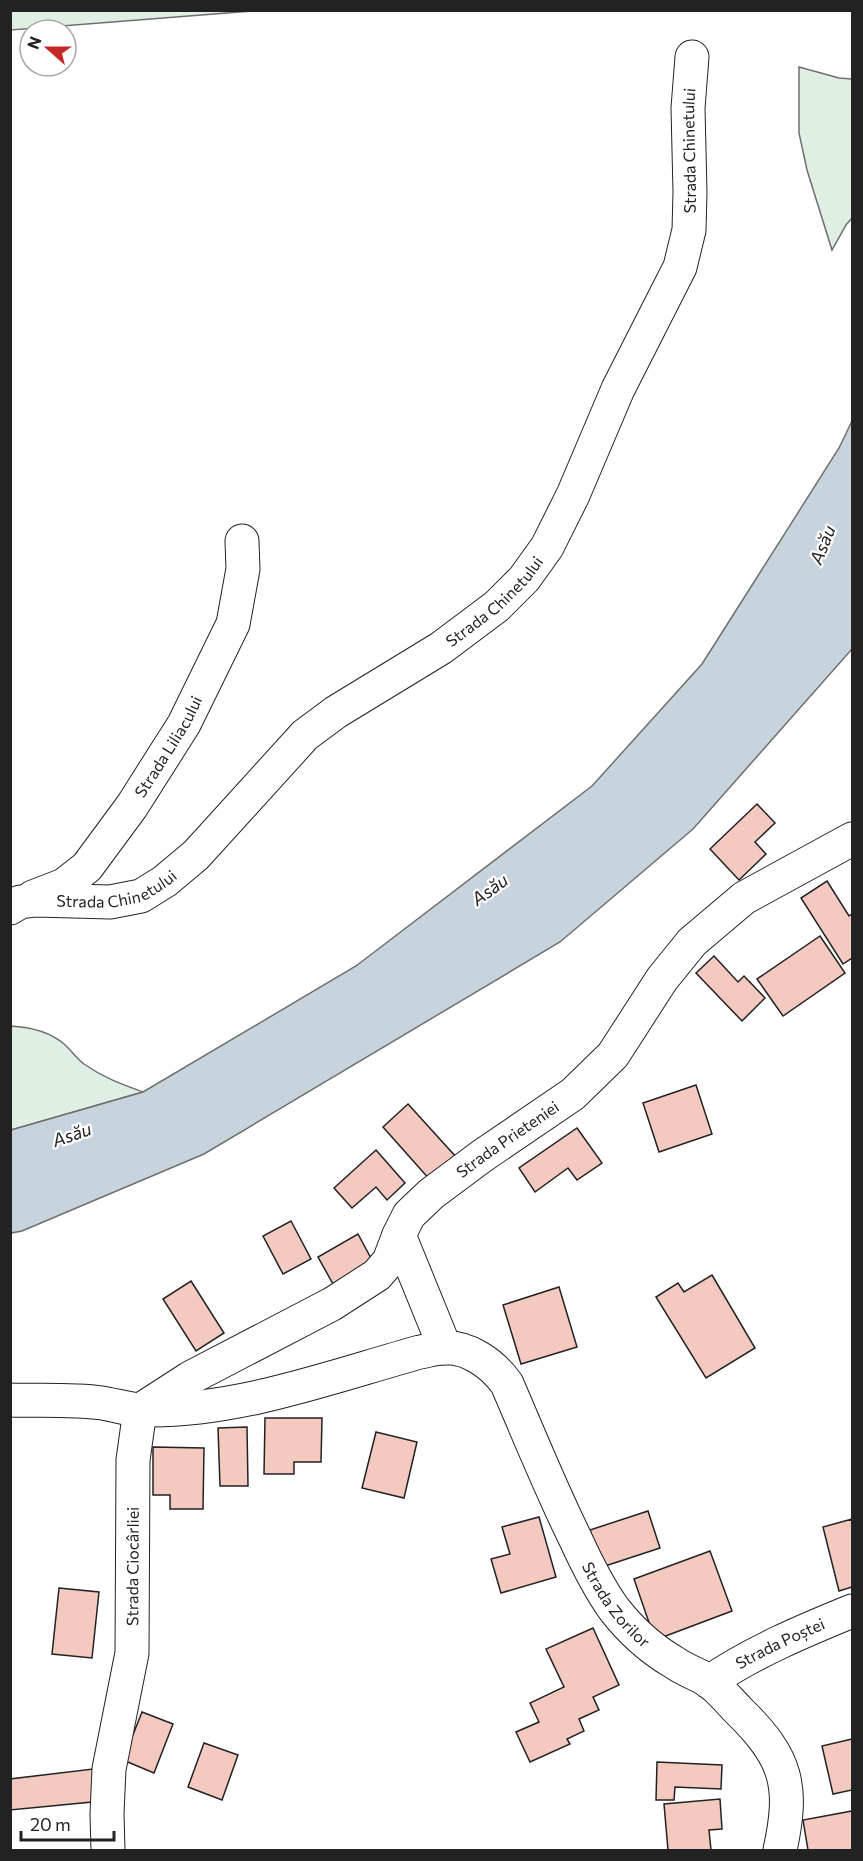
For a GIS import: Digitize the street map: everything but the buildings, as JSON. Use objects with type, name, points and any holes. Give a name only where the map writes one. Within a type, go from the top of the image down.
[{"type":"street","name":"Strada Chinetului","points":[[15,905],[55,900],[110,902],[141,896],[165,881],[196,855],[305,735],[336,712],[441,648],[497,606],[524,579],[547,547],[573,495],[618,389],[680,267],[689,230],[688,108],[693,57]]},
{"type":"street","name":"Strada Liliacului","points":[[15,905],[63,885],[87,867],[132,806],[184,724],[233,624],[243,569],[242,541]]},
{"type":"street","name":"Strada Prieteniei","points":[[141,1410],[190,1378],[332,1304],[377,1275],[389,1261],[410,1215],[431,1194],[591,1079],[613,1055],[662,979],[692,942],[744,898],[852,839]]},
{"type":"street","points":[[399,1235],[445,1348]]},
{"type":"street","name":"Strada Zorilor","points":[[141,1410],[186,1408],[263,1396],[420,1352],[445,1348],[463,1350],[483,1360],[499,1372],[507,1384],[559,1506],[593,1575],[614,1608],[634,1632],[653,1648],[709,1682],[758,1730],[774,1750],[782,1769],[786,1788],[780,1851]]},
{"type":"street","points":[[10,1400],[101,1403],[141,1410]]},
{"type":"street","name":"Strada Ciocârliei","points":[[108,1851],[107,1814],[110,1769],[132,1653],[134,1460],[141,1410]]},
{"type":"street","name":"Strada Poștei","points":[[709,1682],[742,1661],[810,1628],[852,1611]]},
{"type":"green space","points":[[11,10],[252,10],[78,25],[78,18],[18,18],[18,29],[11,30]]},
{"type":"green space","points":[[799,67],[839,78],[852,79],[852,218],[832,250],[807,170],[799,133]]},
{"type":"green space","points":[[10,1026],[31,1029],[52,1036],[91,1069],[143,1092],[11,1130]]},
{"type":"water","name":"Asău","points":[[852,421],[852,649],[693,829],[560,942],[204,1154],[22,1231],[11,1233],[11,1130],[143,1092],[356,966],[592,786],[702,664],[839,448]]}]
